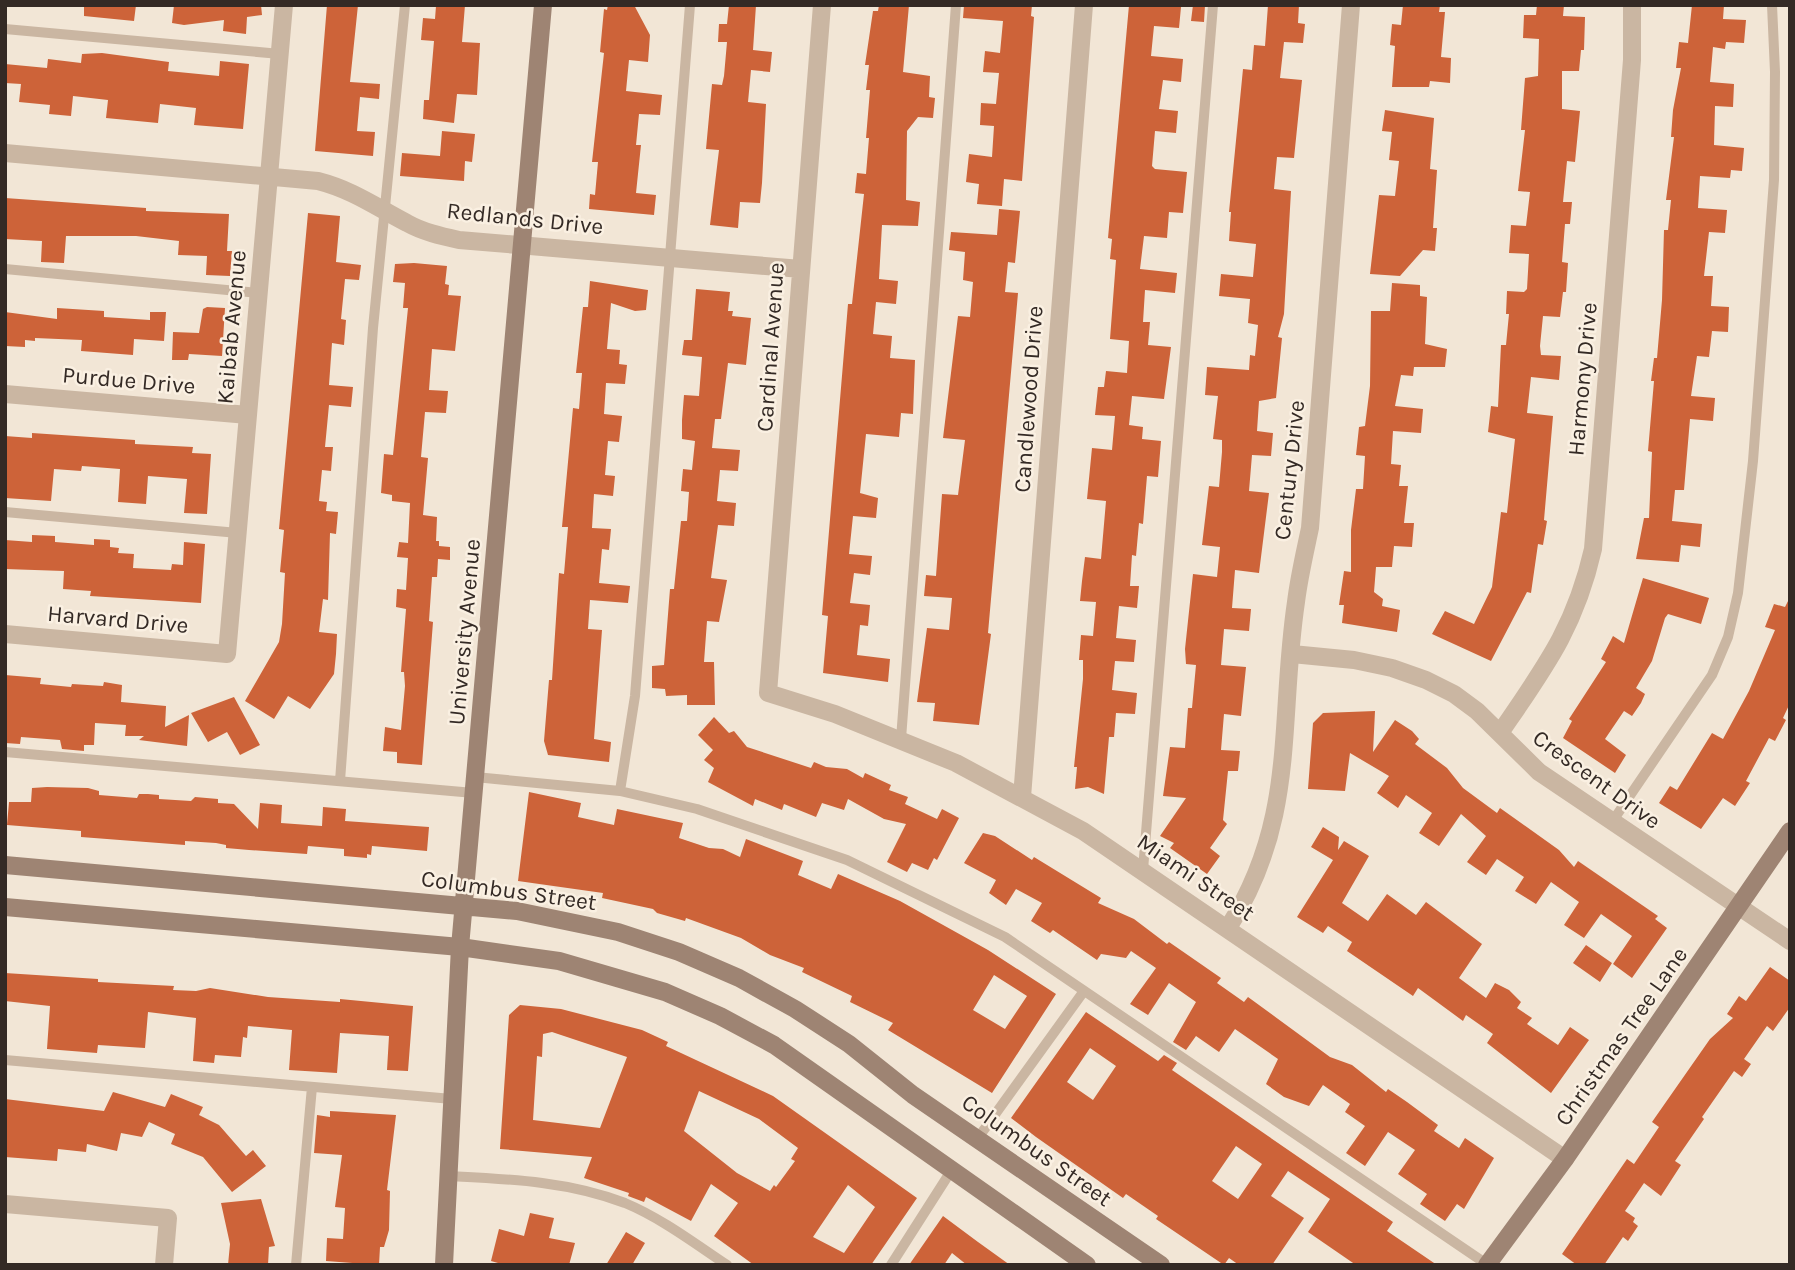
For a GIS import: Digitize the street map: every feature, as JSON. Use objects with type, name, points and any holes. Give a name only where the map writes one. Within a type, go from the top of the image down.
[{"type":"main road","name":"University Avenue","points":[[444,1265],[460,947],[525,244],[543,5]]},
{"type":"main road","name":"Christmas Tree Lane","points":[[1487,1265],[1565,1159],[1790,831]]},
{"type":"main road","name":"Columbus Street","points":[[5,865],[464,905],[568,920],[618,932],[679,952],[738,978],[795,1009],[838,1037],[913,1095],[1161,1265]]},
{"type":"main road","points":[[5,907],[512,953],[607,973],[665,992],[720,1016],[774,1045],[825,1078],[950,1171],[1087,1265]]},
{"type":"street","name":"Kaibab Avenue","points":[[228,654],[284,5]]},
{"type":"street","name":"Cardinal Avenue","points":[[768,693],[822,5]]},
{"type":"street","name":"Candlewood Drive","points":[[1022,797],[1084,5]]},
{"type":"street","name":"Century Drive","points":[[1228,928],[1259,871],[1272,835],[1279,799],[1295,603],[1310,528],[1351,5]]},
{"type":"street","name":"Harmony Drive","points":[[1500,733],[1571,624],[1584,589],[1593,549],[1632,60],[1632,5]]},
{"type":"street","name":"Redlands Drive","points":[[5,153],[269,176],[343,187],[387,209],[406,223],[432,234],[459,240],[801,269]]},
{"type":"street","name":"Purdue Drive","points":[[5,394],[248,415]]},
{"type":"street","name":"Harvard Drive","points":[[5,634],[228,654]]},
{"type":"street","name":"Crescent Drive","points":[[1292,654],[1354,660],[1426,680],[1478,711],[1539,772],[1790,941]]},
{"type":"street","name":"Miami Street","points":[[768,693],[901,739],[1022,797],[1143,870],[1565,1159]]},
{"type":"street","points":[[5,1204],[168,1218],[164,1265]]},
{"type":"lane","points":[[340,782],[373,328],[387,209],[405,5]]},
{"type":"lane","points":[[620,791],[635,696],[690,5]]},
{"type":"lane","points":[[901,739],[956,5]]},
{"type":"lane","points":[[1143,870],[1213,5]]},
{"type":"lane","points":[[1612,822],[1712,675],[1728,637],[1738,593],[1753,461],[1774,180],[1775,72],[1772,5]]},
{"type":"lane","points":[[5,29],[279,54]]},
{"type":"lane","points":[[5,269],[259,293]]},
{"type":"lane","points":[[5,512],[238,533]]},
{"type":"lane","points":[[5,752],[340,782],[620,791],[697,809],[847,860],[1005,937],[1487,1265]]},
{"type":"lane","points":[[978,1138],[1084,992]]},
{"type":"lane","points":[[5,1060],[452,1099]]},
{"type":"lane","points":[[296,1265],[313,1087]]},
{"type":"lane","points":[[891,1265],[950,1171]]},
{"type":"lane","points":[[449,1176],[545,1181],[625,1203],[670,1226],[727,1265]]},
{"type":"building","points":[[84,5],[136,5],[134,21],[84,16]]},
{"type":"building","points":[[174,5],[261,5],[262,15],[247,17],[246,34],[223,31],[224,20],[184,25],[172,23]]},
{"type":"building","points":[[327,5],[358,5],[350,82],[380,84],[379,99],[360,97],[357,131],[375,132],[373,156],[315,151]]},
{"type":"building","points":[[465,5],[462,42],[480,43],[477,95],[457,94],[454,123],[423,119],[424,100],[429,100],[434,41],[421,40],[423,18],[435,19],[436,6]]},
{"type":"building","points":[[608,5],[634,5],[650,35],[648,62],[629,60],[626,91],[662,95],[660,115],[639,114],[636,145],[641,145],[636,193],[656,195],[654,215],[589,209],[590,194],[595,195],[598,162],[592,162],[604,53],[600,52],[604,9],[607,10]]},
{"type":"building","points":[[729,5],[756,5],[753,50],[772,52],[770,72],[751,70],[748,102],[766,104],[762,183],[760,203],[740,202],[738,228],[710,225],[719,150],[706,149],[712,84],[722,85],[724,76],[727,42],[718,42],[719,24],[727,24]]},
{"type":"building","points":[[879,5],[909,5],[903,72],[930,76],[929,97],[935,98],[933,118],[918,117],[907,131],[906,200],[920,202],[918,226],[882,225],[879,279],[898,281],[896,304],[876,302],[873,334],[892,336],[890,358],[915,360],[913,414],[901,413],[899,437],[866,434],[860,493],[878,498],[876,518],[853,516],[849,554],[872,556],[870,575],[854,573],[850,603],[870,605],[868,626],[860,625],[857,655],[890,659],[888,682],[823,673],[828,616],[822,615],[848,304],[852,304],[864,194],[855,193],[857,173],[866,174],[869,138],[866,138],[870,90],[866,90],[869,65],[865,65],[873,11],[878,11]]},
{"type":"building","points":[[964,5],[1032,5],[1031,16],[1034,17],[1022,181],[1004,179],[1002,206],[977,204],[979,184],[966,182],[969,154],[992,157],[994,126],[980,125],[981,103],[996,104],[999,73],[983,72],[985,51],[1000,53],[1003,21],[963,18]]},
{"type":"building","points":[[1129,5],[1181,7],[1179,28],[1154,26],[1151,56],[1183,59],[1181,82],[1163,80],[1159,109],[1178,111],[1176,133],[1155,131],[1152,166],[1155,169],[1187,172],[1183,213],[1169,212],[1167,238],[1144,236],[1140,269],[1177,273],[1175,293],[1145,290],[1143,322],[1150,322],[1148,345],[1171,347],[1164,399],[1132,396],[1129,425],[1143,427],[1142,439],[1161,441],[1158,477],[1147,476],[1143,524],[1139,523],[1136,556],[1132,555],[1130,586],[1139,586],[1137,608],[1119,606],[1116,638],[1136,640],[1134,662],[1115,661],[1112,690],[1137,693],[1135,714],[1116,713],[1114,737],[1109,737],[1104,794],[1088,787],[1075,789],[1077,767],[1074,767],[1083,679],[1083,660],[1079,660],[1081,635],[1093,636],[1096,602],[1080,601],[1082,581],[1085,557],[1101,559],[1106,501],[1087,499],[1092,448],[1112,450],[1115,416],[1095,415],[1098,387],[1104,387],[1106,371],[1127,373],[1129,341],[1110,339],[1116,260],[1110,259],[1112,239],[1108,238]]},
{"type":"building","points":[[1193,5],[1205,5],[1204,22],[1191,21]]},
{"type":"building","points":[[1268,5],[1299,5],[1298,23],[1305,24],[1303,43],[1284,42],[1280,78],[1302,80],[1294,158],[1277,157],[1274,189],[1291,191],[1284,314],[1278,337],[1282,338],[1276,398],[1259,401],[1257,431],[1273,433],[1271,456],[1252,455],[1249,491],[1269,493],[1259,573],[1235,570],[1232,608],[1251,609],[1249,631],[1224,629],[1221,665],[1246,667],[1241,716],[1224,714],[1221,750],[1240,751],[1238,771],[1228,771],[1223,820],[1227,824],[1210,848],[1220,856],[1207,874],[1170,848],[1174,843],[1160,836],[1186,798],[1163,796],[1170,747],[1185,748],[1188,708],[1192,708],[1196,665],[1186,664],[1185,649],[1193,574],[1217,577],[1220,547],[1202,545],[1209,486],[1219,487],[1222,452],[1222,440],[1213,439],[1218,396],[1205,395],[1207,367],[1249,370],[1250,355],[1255,356],[1258,325],[1248,323],[1250,299],[1219,296],[1221,274],[1253,277],[1256,244],[1229,241],[1229,212],[1243,69],[1252,70],[1254,45],[1265,46]]},
{"type":"building","points":[[1403,5],[1440,5],[1439,12],[1445,12],[1441,57],[1451,58],[1450,83],[1430,81],[1429,87],[1392,87],[1395,46],[1390,45],[1392,24],[1401,25]]},
{"type":"building","points":[[1537,5],[1564,5],[1563,16],[1585,17],[1584,50],[1581,50],[1579,71],[1562,71],[1562,109],[1580,111],[1575,162],[1567,161],[1563,202],[1572,202],[1570,224],[1565,224],[1562,262],[1568,263],[1566,292],[1563,292],[1560,317],[1543,316],[1540,346],[1541,355],[1561,356],[1559,380],[1531,377],[1527,413],[1553,416],[1544,520],[1547,521],[1543,545],[1538,544],[1531,593],[1527,592],[1491,661],[1432,634],[1445,611],[1474,624],[1492,587],[1501,512],[1507,513],[1515,439],[1488,432],[1491,406],[1498,407],[1501,345],[1506,345],[1509,314],[1506,314],[1507,291],[1524,292],[1527,289],[1529,254],[1509,253],[1511,225],[1526,226],[1530,192],[1518,191],[1525,130],[1521,130],[1525,78],[1538,76],[1539,39],[1523,38],[1524,15],[1536,15]]},
{"type":"building","points":[[1692,5],[1724,5],[1723,19],[1746,20],[1744,43],[1726,42],[1725,49],[1713,47],[1710,82],[1734,84],[1733,107],[1715,106],[1714,145],[1744,148],[1742,171],[1731,170],[1730,178],[1700,176],[1698,208],[1727,210],[1725,233],[1709,232],[1704,276],[1713,276],[1711,306],[1729,307],[1728,332],[1712,331],[1709,357],[1697,356],[1691,396],[1715,398],[1713,421],[1690,419],[1684,490],[1675,490],[1672,521],[1702,524],[1700,547],[1681,545],[1679,562],[1636,559],[1644,518],[1649,518],[1652,452],[1648,451],[1654,381],[1651,381],[1654,358],[1657,358],[1662,300],[1664,230],[1668,230],[1671,200],[1666,200],[1674,137],[1671,137],[1673,110],[1681,68],[1676,68],[1679,42],[1688,43]]},
{"type":"building","points":[[102,53],[169,62],[168,71],[219,76],[220,61],[249,64],[243,129],[194,125],[196,108],[160,104],[158,123],[106,118],[108,100],[73,96],[71,116],[49,114],[50,105],[19,102],[21,84],[5,83],[5,64],[47,68],[48,59],[81,63],[82,54]]},
{"type":"building","points":[[1385,110],[1434,118],[1430,169],[1437,170],[1433,228],[1437,228],[1435,251],[1423,250],[1400,276],[1370,274],[1379,195],[1395,196],[1399,161],[1389,160],[1392,132],[1382,131]]},
{"type":"building","points":[[442,131],[475,134],[472,162],[465,161],[464,181],[400,176],[402,153],[440,156]]},
{"type":"building","points":[[5,198],[146,208],[146,211],[229,214],[227,251],[232,251],[230,276],[206,275],[207,256],[178,255],[179,241],[136,236],[66,236],[64,263],[41,262],[42,241],[5,239]]},
{"type":"building","points":[[999,209],[1020,211],[1015,263],[1008,262],[1005,292],[1018,293],[988,633],[991,634],[979,725],[933,721],[935,703],[917,702],[927,628],[949,630],[952,598],[924,596],[926,575],[936,576],[942,494],[958,495],[965,440],[943,438],[958,316],[970,317],[973,282],[963,280],[965,252],[949,250],[951,232],[997,235]]},
{"type":"building","points":[[308,213],[340,216],[336,262],[361,265],[359,280],[345,279],[341,319],[346,320],[344,345],[332,343],[329,385],[353,387],[351,407],[329,405],[325,447],[333,447],[331,471],[322,470],[319,501],[327,502],[326,511],[338,512],[336,534],[330,533],[328,600],[323,599],[319,632],[337,634],[336,654],[334,674],[310,709],[288,696],[274,719],[245,701],[279,642],[282,624],[285,573],[280,572],[284,530],[279,529]]},
{"type":"building","points":[[395,264],[447,266],[445,284],[449,285],[448,295],[461,296],[455,351],[432,349],[429,390],[448,391],[446,413],[425,412],[421,457],[428,458],[423,515],[437,517],[436,541],[439,541],[439,546],[450,547],[450,560],[438,559],[437,577],[432,577],[429,621],[433,622],[422,765],[397,763],[397,752],[383,751],[385,727],[401,730],[405,686],[404,672],[401,672],[406,609],[396,607],[397,589],[406,590],[408,558],[397,557],[399,542],[408,543],[410,503],[392,501],[392,495],[381,493],[384,454],[393,455],[408,308],[403,308],[405,283],[393,282]]},
{"type":"building","points":[[590,281],[648,290],[646,310],[635,311],[611,303],[607,349],[620,350],[619,364],[627,365],[625,384],[606,383],[604,414],[622,416],[619,442],[608,441],[605,475],[615,476],[613,496],[594,494],[592,528],[611,529],[609,550],[602,549],[599,583],[630,586],[628,603],[590,600],[588,629],[602,630],[594,739],[611,742],[609,762],[548,755],[544,741],[549,680],[552,680],[559,573],[564,574],[568,527],[562,527],[573,408],[579,409],[582,373],[576,373],[583,307],[588,307]]},
{"type":"building","points":[[1392,283],[1420,285],[1420,296],[1427,297],[1425,344],[1447,349],[1445,367],[1414,367],[1413,376],[1401,375],[1395,406],[1423,409],[1421,433],[1393,431],[1391,464],[1401,465],[1399,486],[1408,486],[1404,523],[1414,523],[1412,547],[1394,546],[1392,567],[1376,567],[1374,592],[1383,599],[1382,606],[1400,610],[1397,632],[1342,623],[1344,605],[1339,605],[1344,571],[1351,572],[1351,530],[1356,489],[1363,489],[1365,456],[1356,455],[1359,427],[1365,426],[1370,386],[1371,311],[1390,311]]},
{"type":"building","points":[[696,289],[730,292],[728,311],[733,311],[732,316],[751,318],[746,365],[728,363],[721,419],[715,419],[712,448],[740,450],[738,471],[720,470],[717,501],[736,503],[734,526],[718,525],[711,578],[727,580],[719,622],[707,621],[704,662],[714,662],[715,705],[687,705],[687,695],[666,696],[665,689],[652,688],[652,666],[664,665],[670,589],[674,589],[681,521],[687,521],[689,492],[681,491],[683,469],[692,470],[695,441],[682,439],[684,395],[699,396],[702,357],[682,355],[684,340],[692,340]]},
{"type":"building","points":[[57,308],[104,311],[104,317],[150,320],[150,312],[166,312],[164,341],[134,339],[133,355],[81,351],[82,340],[35,338],[35,341],[25,340],[25,347],[5,346],[5,312],[57,319]]},
{"type":"building","points":[[225,308],[222,356],[189,354],[188,360],[172,360],[173,332],[199,333],[203,309]]},
{"type":"building","points":[[32,433],[135,440],[135,444],[193,447],[192,453],[211,454],[207,514],[184,513],[187,479],[148,476],[146,504],[118,502],[120,469],[82,466],[81,471],[54,469],[51,501],[5,498],[5,436],[32,438]]},
{"type":"building","points":[[32,535],[55,536],[55,542],[94,545],[94,539],[110,540],[110,547],[119,548],[118,553],[134,554],[133,568],[171,570],[172,564],[183,565],[184,542],[205,544],[201,603],[90,596],[91,591],[63,589],[64,571],[5,569],[5,540],[32,542]]},
{"type":"building","points":[[1643,578],[1709,598],[1701,624],[1668,614],[1665,618],[1652,661],[1636,688],[1645,694],[1641,703],[1632,716],[1624,711],[1605,739],[1626,755],[1615,773],[1563,738],[1572,721],[1569,719],[1606,662],[1601,659],[1613,636],[1624,643]]},
{"type":"building","points":[[1790,597],[1790,703],[1783,718],[1786,720],[1775,741],[1769,738],[1746,781],[1750,783],[1735,806],[1723,798],[1701,829],[1659,803],[1670,786],[1677,790],[1712,733],[1723,739],[1749,691],[1775,630],[1765,627],[1774,604],[1785,607]]},
{"type":"building","points":[[5,675],[41,678],[40,684],[71,687],[72,684],[103,686],[104,682],[122,685],[121,702],[166,706],[165,727],[189,715],[187,746],[139,740],[144,736],[125,736],[126,725],[95,723],[94,745],[84,745],[84,751],[62,749],[60,740],[21,737],[20,744],[5,743]]},
{"type":"building","points":[[234,697],[260,745],[240,755],[227,732],[208,742],[191,713]]},
{"type":"building","points":[[1375,711],[1373,752],[1395,720],[1412,731],[1419,739],[1415,744],[1447,768],[1463,788],[1497,813],[1500,808],[1559,850],[1574,867],[1578,861],[1658,916],[1655,919],[1667,928],[1632,978],[1613,964],[1632,936],[1601,914],[1584,938],[1564,925],[1579,902],[1551,882],[1536,904],[1515,891],[1524,877],[1497,859],[1486,875],[1467,862],[1486,836],[1461,814],[1439,846],[1419,833],[1432,813],[1406,795],[1398,808],[1377,793],[1389,776],[1350,753],[1345,791],[1308,789],[1313,723],[1323,713]]},
{"type":"building","points":[[714,717],[729,733],[734,731],[747,747],[811,768],[814,762],[826,767],[847,769],[863,778],[865,773],[891,785],[889,790],[908,797],[905,804],[937,819],[942,809],[959,818],[937,860],[934,858],[928,870],[912,863],[907,872],[887,862],[906,824],[884,819],[848,799],[844,810],[822,803],[816,817],[784,804],[782,810],[755,799],[753,806],[708,782],[714,768],[704,760],[713,750],[698,735]]},
{"type":"building","points":[[32,788],[88,788],[99,791],[99,795],[137,798],[139,794],[148,794],[159,795],[159,799],[218,799],[218,803],[234,804],[258,829],[260,803],[282,805],[281,823],[322,826],[323,807],[346,809],[345,821],[429,827],[427,851],[372,846],[371,855],[367,854],[367,858],[344,856],[344,849],[308,846],[307,854],[249,850],[226,848],[226,845],[216,843],[185,841],[185,845],[81,837],[81,831],[7,825],[9,802],[31,802]]},
{"type":"building","points":[[529,792],[581,803],[578,817],[614,825],[617,809],[683,823],[679,838],[709,848],[723,849],[740,857],[746,839],[803,861],[798,875],[831,889],[838,874],[900,901],[988,950],[1056,994],[992,1093],[888,1030],[893,1023],[850,1002],[852,996],[802,972],[804,968],[770,955],[741,938],[686,918],[685,921],[657,913],[653,909],[602,898],[603,893],[518,881]],"holes":[[[994,975],[1027,996],[1005,1029],[973,1010]]]},
{"type":"building","points":[[1323,827],[1339,837],[1338,850],[1344,841],[1369,856],[1342,903],[1368,921],[1387,894],[1416,915],[1426,902],[1482,944],[1459,978],[1486,998],[1495,983],[1509,990],[1521,1002],[1517,1008],[1532,1018],[1527,1024],[1558,1045],[1570,1027],[1589,1040],[1551,1093],[1487,1043],[1493,1034],[1466,1015],[1463,1021],[1418,988],[1413,996],[1347,951],[1352,942],[1328,926],[1323,933],[1297,917],[1333,860],[1311,847]]},
{"type":"building","points":[[983,833],[995,836],[1032,860],[1034,857],[1101,898],[1098,903],[1134,919],[1167,944],[1169,942],[1221,978],[1217,983],[1244,1002],[1248,997],[1330,1057],[1352,1065],[1386,1092],[1388,1089],[1407,1102],[1438,1125],[1434,1131],[1459,1148],[1465,1138],[1494,1158],[1464,1209],[1457,1204],[1445,1221],[1420,1204],[1427,1194],[1398,1174],[1415,1150],[1388,1132],[1365,1166],[1346,1153],[1365,1126],[1345,1112],[1350,1104],[1323,1085],[1309,1106],[1284,1097],[1266,1084],[1278,1059],[1235,1029],[1219,1052],[1196,1036],[1186,1050],[1173,1042],[1196,1002],[1169,983],[1148,1015],[1130,1004],[1156,968],[1131,951],[1126,958],[1101,954],[1097,960],[1053,930],[1050,933],[1031,921],[1042,903],[1016,889],[1006,905],[989,893],[996,880],[964,863]]},
{"type":"building","points":[[1586,945],[1612,963],[1600,982],[1573,963]]},
{"type":"building","points":[[1770,967],[1790,981],[1790,1007],[1773,1031],[1767,1026],[1744,1059],[1751,1064],[1742,1077],[1734,1071],[1702,1117],[1704,1119],[1675,1161],[1681,1165],[1661,1196],[1644,1183],[1625,1211],[1635,1218],[1633,1222],[1638,1226],[1628,1241],[1623,1237],[1604,1265],[1577,1265],[1562,1254],[1627,1159],[1634,1164],[1659,1127],[1652,1122],[1710,1039],[1733,1018],[1727,1014],[1739,996],[1746,1001]]},
{"type":"building","points":[[5,973],[174,986],[173,990],[196,991],[210,988],[268,997],[340,1002],[340,999],[413,1006],[408,1071],[387,1070],[389,1036],[340,1033],[337,1073],[289,1070],[292,1030],[248,1026],[247,1038],[243,1037],[241,1057],[215,1055],[214,1063],[193,1061],[196,1018],[148,1012],[145,1048],[98,1045],[97,1053],[47,1049],[50,1006],[5,1001]]},
{"type":"building","points":[[520,1005],[561,1009],[642,1030],[668,1042],[666,1046],[773,1096],[917,1198],[871,1265],[754,1265],[714,1236],[738,1203],[711,1184],[691,1221],[646,1197],[644,1202],[628,1196],[629,1193],[584,1178],[592,1157],[500,1149],[509,1015]],"holes":[[[552,1032],[627,1057],[600,1128],[533,1120],[537,1056],[542,1057],[543,1034]],[[699,1091],[759,1119],[798,1148],[791,1159],[795,1161],[770,1191],[737,1173],[684,1131]],[[848,1185],[875,1207],[844,1253],[813,1237]]]},
{"type":"building","points":[[1086,1012],[1158,1061],[1164,1055],[1177,1063],[1172,1070],[1393,1222],[1387,1231],[1437,1265],[1356,1265],[1308,1232],[1330,1199],[1288,1171],[1271,1196],[1304,1218],[1272,1265],[1239,1265],[1229,1258],[1224,1265],[1156,1219],[1158,1216],[1126,1194],[1123,1198],[1011,1118]],"holes":[[[1090,1048],[1116,1066],[1093,1100],[1067,1082]],[[1236,1146],[1262,1164],[1238,1199],[1212,1181]]]},
{"type":"building","points":[[113,1092],[165,1107],[171,1094],[203,1107],[199,1115],[219,1125],[246,1156],[253,1150],[266,1166],[232,1192],[203,1157],[171,1144],[175,1134],[149,1122],[142,1137],[121,1133],[117,1151],[87,1144],[86,1152],[58,1149],[57,1161],[5,1157],[5,1099],[104,1111]]},
{"type":"building","points":[[330,1111],[396,1115],[387,1190],[390,1191],[389,1230],[384,1247],[380,1247],[379,1265],[326,1261],[327,1238],[343,1239],[345,1208],[335,1207],[342,1155],[314,1153],[317,1115],[330,1117]]},
{"type":"building","points":[[261,1199],[275,1246],[269,1247],[268,1265],[228,1265],[230,1244],[221,1203]]},
{"type":"building","points":[[530,1213],[554,1218],[549,1238],[575,1243],[569,1265],[505,1265],[491,1261],[499,1229],[524,1236]]},
{"type":"building","points":[[943,1216],[1010,1265],[967,1265],[952,1253],[944,1265],[909,1265]]},
{"type":"building","points":[[626,1232],[645,1243],[632,1265],[606,1265]]}]
